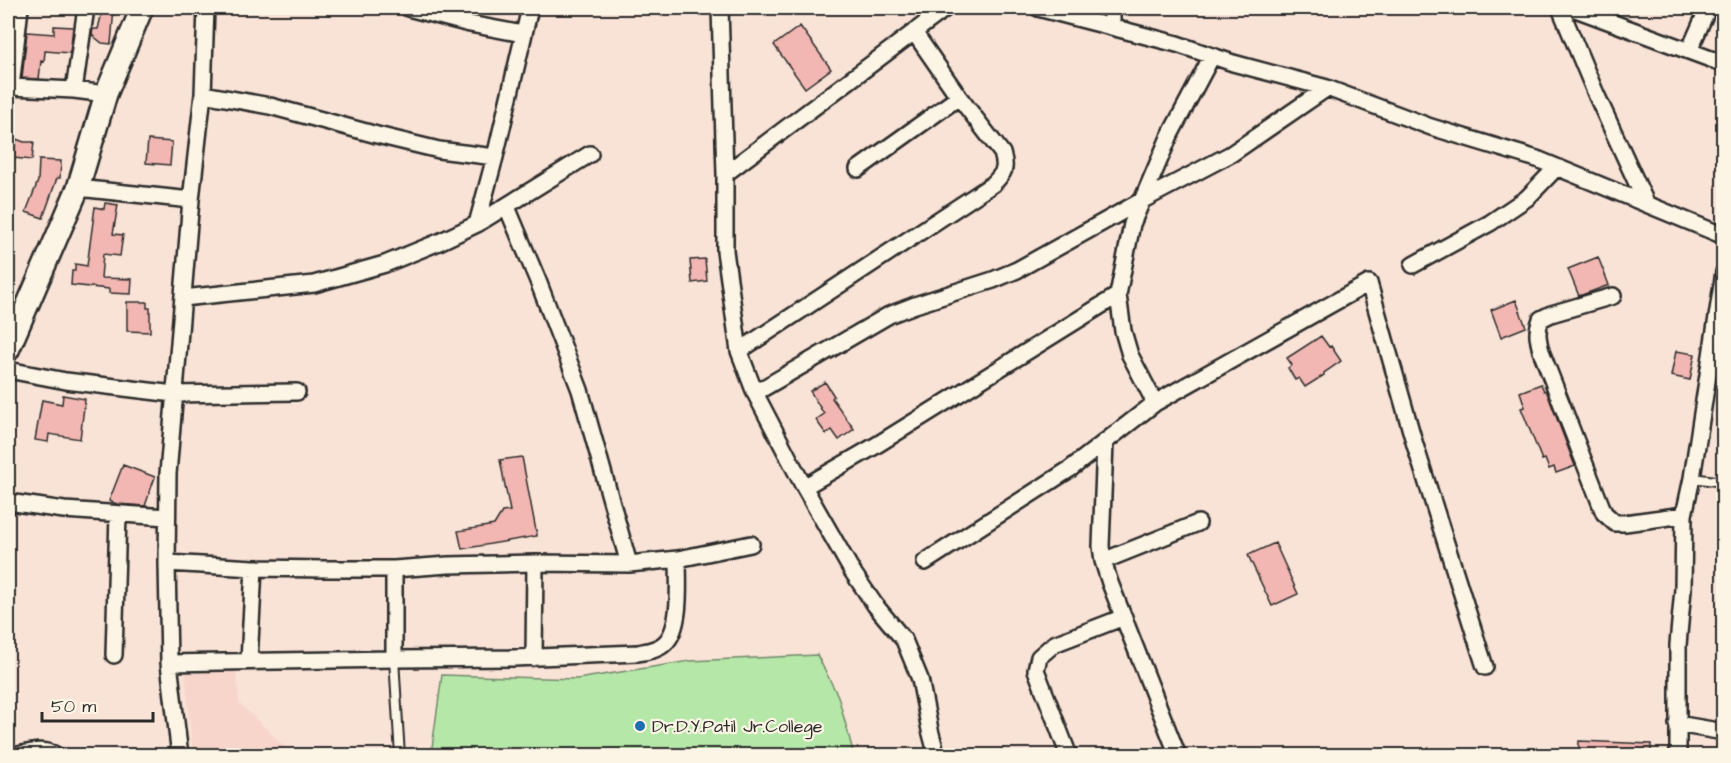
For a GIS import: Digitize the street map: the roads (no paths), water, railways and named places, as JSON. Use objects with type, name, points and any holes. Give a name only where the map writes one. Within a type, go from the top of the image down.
[{"type":"street","points":[[20,8],[9,87],[106,94]]},
{"type":"street","points":[[74,90],[86,8]]},
{"type":"street","points":[[8,350],[78,188],[106,94],[142,8]]},
{"type":"street","points":[[180,756],[169,663],[168,474],[191,200],[204,94],[206,8]]},
{"type":"street","points":[[408,8],[470,24],[524,34]]},
{"type":"street","points":[[477,224],[530,8]]},
{"type":"street","points":[[720,8],[725,251],[739,351],[755,393],[804,487],[852,571],[875,605],[904,640],[920,679],[937,756]]},
{"type":"street","points":[[725,174],[946,8]]},
{"type":"street","points":[[1038,8],[1177,44],[1233,63],[1328,88],[1431,127],[1536,159],[1724,236]]},
{"type":"street","points":[[1112,8],[1112,27]]},
{"type":"street","points":[[1560,8],[1646,203]]},
{"type":"street","points":[[1573,8],[1724,64]]},
{"type":"street","points":[[1689,51],[1708,8]]},
{"type":"street","points":[[739,351],[993,184],[1002,175],[1005,164],[1002,153],[959,97],[914,32]]},
{"type":"street","points":[[1155,403],[1130,354],[1123,331],[1118,296],[1132,224],[1141,201],[1170,135],[1212,56]]},
{"type":"street","points":[[755,393],[889,315],[1017,270],[1231,154],[1328,88]]},
{"type":"street","points":[[204,94],[270,106],[439,150],[495,157]]},
{"type":"street","points":[[858,169],[959,97]]},
{"type":"street","points":[[183,298],[314,284],[385,264],[477,224],[590,154]]},
{"type":"street","points":[[1413,265],[1490,223],[1527,198],[1556,168]]},
{"type":"street","points":[[78,188],[191,200]]},
{"type":"street","points":[[507,207],[580,390],[628,564]]},
{"type":"street","points":[[1678,756],[1678,645],[1683,589],[1684,515],[1692,478],[1724,272]]},
{"type":"street","points":[[925,562],[1070,469],[1155,403],[1369,283],[1414,445],[1485,667]]},
{"type":"street","points":[[804,487],[875,446],[1118,296]]},
{"type":"street","points":[[1613,296],[1541,319],[1538,339],[1604,513],[1615,523],[1684,515]]},
{"type":"street","points":[[8,370],[66,381],[174,394],[297,392]]},
{"type":"street","points":[[1105,443],[1101,546],[1103,561],[1178,756]]},
{"type":"street","points":[[8,502],[64,510],[167,517]]},
{"type":"street","points":[[114,655],[118,514]]},
{"type":"street","points":[[1103,561],[1198,523]]},
{"type":"street","points":[[167,563],[254,568],[394,569],[535,563],[628,564],[678,559],[751,544]]},
{"type":"street","points":[[169,663],[638,653],[656,649],[666,642],[674,630],[678,559]]},
{"type":"street","points":[[534,657],[535,563]]},
{"type":"street","points":[[249,661],[254,568]]},
{"type":"street","points":[[394,569],[394,659]]},
{"type":"street","points":[[1069,756],[1036,670],[1039,657],[1054,644],[1124,617]]},
{"type":"street","points":[[1677,724],[1724,732]]},
{"type":"street","points":[[13,756],[44,751],[52,752],[57,756]]},
{"type":"lane","points":[[1692,478],[1724,482]]},
{"type":"lane","points":[[394,659],[400,756]]},
{"type":"place","name":"Dr.D.Y.Patil Jr.College","points":[[640,726]]}]
